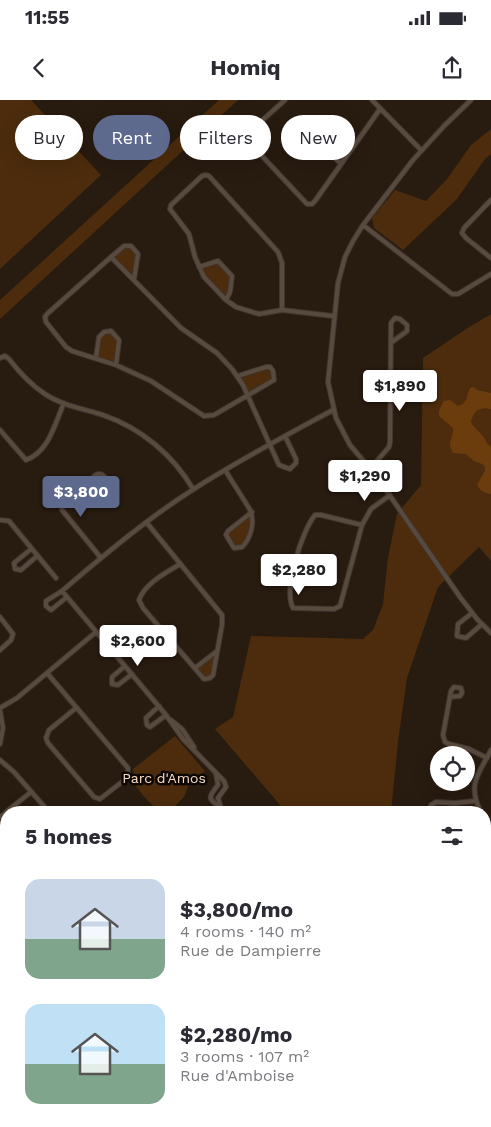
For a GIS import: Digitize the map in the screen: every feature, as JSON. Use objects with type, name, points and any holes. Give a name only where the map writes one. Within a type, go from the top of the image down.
[{"type":"street","points":[[286,100],[248,133],[248,142],[307,204],[312,204],[315,201],[344,160]]},
{"type":"street","points":[[372,100],[421,150]]},
{"type":"street","points":[[471,100],[421,150],[363,225],[353,241],[338,283],[333,316],[328,382],[333,410],[347,440],[390,495],[472,613],[491,633]]},
{"type":"street","points":[[355,144],[380,109]]},
{"type":"street","points":[[337,160],[341,164]]},
{"type":"street","points":[[282,310],[282,263],[278,252],[209,176],[202,176],[170,206],[170,209],[189,234],[199,267],[211,284],[226,300],[236,307],[249,312],[266,314],[282,310],[333,316]]},
{"type":"street","points":[[491,200],[463,229],[462,233],[491,258]]},
{"type":"street","points":[[363,225],[452,294],[458,294],[491,274]]},
{"type":"street","points":[[134,279],[138,254],[131,246],[124,246],[47,314],[46,322],[72,351],[116,365],[151,381],[204,416],[214,415],[274,380],[273,371],[266,367],[238,376]]},
{"type":"street","points":[[111,257],[181,328],[217,353],[238,376],[268,445],[279,465],[290,469],[296,463],[296,458],[285,436]]},
{"type":"street","points":[[199,267],[218,261],[232,276],[230,292],[226,300]]},
{"type":"street","points":[[370,469],[389,447],[391,324],[395,318],[400,319],[407,325],[407,331],[392,342]]},
{"type":"street","points":[[96,358],[99,337],[104,332],[111,331],[119,340],[116,365]]},
{"type":"street","points":[[0,358],[5,356],[38,389],[54,400],[117,421],[150,440],[169,456],[193,490]]},
{"type":"street","points":[[0,430],[26,460],[31,458],[36,455],[48,440],[64,403]]},
{"type":"street","points":[[67,597],[52,609],[47,608],[46,601],[193,490],[268,445],[333,410]]},
{"type":"street","points":[[225,470],[252,512],[252,525],[246,543],[242,548],[234,548],[226,534],[252,512]]},
{"type":"street","points":[[92,479],[62,506],[62,510],[101,558]]},
{"type":"street","points":[[362,525],[315,515],[298,550],[294,566],[290,595],[292,608],[334,609],[340,606],[362,525],[371,509],[390,495]]},
{"type":"street","points":[[0,520],[9,521],[56,578]]},
{"type":"street","points":[[147,523],[222,615],[218,651],[213,675],[210,678],[204,679],[143,608],[140,600],[142,592],[180,564]]},
{"type":"street","points":[[31,549],[14,563],[15,569],[21,570],[37,556]]},
{"type":"street","points":[[62,590],[166,715],[182,729],[197,752],[222,778],[226,788],[218,797],[220,806]]},
{"type":"street","points":[[472,613],[458,624],[456,632],[458,636],[466,638],[482,624]]},
{"type":"street","points":[[0,617],[11,630],[13,636],[0,650]]},
{"type":"street","points":[[0,744],[2,731],[0,710],[15,700],[96,632]]},
{"type":"street","points":[[195,668],[218,651]]},
{"type":"street","points":[[125,666],[112,677],[112,684],[118,685],[132,674]]},
{"type":"street","points":[[47,673],[128,768],[129,774],[127,778],[104,798],[94,797],[48,743],[46,738],[49,730],[76,708]]},
{"type":"street","points":[[450,697],[444,735],[445,742],[470,749],[487,758]]},
{"type":"street","points":[[159,706],[146,718],[147,725],[153,726],[166,715]]},
{"type":"street","points":[[478,806],[475,801],[475,782],[491,750]]},
{"type":"street","points":[[0,760],[14,772],[43,806]]},
{"type":"street","points":[[215,772],[218,784],[210,797],[218,806]]},
{"type":"street","points":[[14,806],[31,792]]},
{"type":"street","points":[[431,806],[436,802],[475,801]]},
{"type":"green space","points":[[0,100],[31,100],[45,115],[15,115],[15,160],[83,160],[83,156],[101,175],[0,269]]},
{"type":"green space","points":[[219,100],[238,100],[222,115],[203,115]]},
{"type":"green space","points":[[491,129],[491,154],[485,159],[457,199],[403,250],[374,228],[372,218],[395,190],[426,201],[447,179],[471,145]]},
{"type":"green space","points":[[180,136],[180,153],[0,319],[0,300],[153,160],[170,160],[170,145]]},
{"type":"green space","points":[[127,245],[138,254],[134,279],[111,257]]},
{"type":"green space","points":[[218,261],[232,276],[226,300],[199,267]]},
{"type":"green space","points":[[491,314],[491,561],[479,547],[438,587],[407,678],[392,806],[281,806],[215,729],[233,717],[251,636],[363,639],[373,630],[383,604],[388,557],[397,514],[421,485],[423,358]]},
{"type":"green space","points":[[107,331],[119,340],[116,365],[96,358],[99,337]]},
{"type":"green space","points":[[270,367],[274,380],[247,395],[238,376]]},
{"type":"green space","points":[[252,512],[253,519],[246,543],[234,548],[226,535]]},
{"type":"green space","points":[[217,651],[213,675],[204,679],[195,668]]},
{"type":"green space","name":"Parc d'Amos","points":[[175,736],[205,771],[188,787],[184,797],[175,806],[154,806],[131,780],[134,777],[133,769]]},
{"type":"shaded area","points":[[474,387],[477,390],[491,393],[491,409],[484,408],[478,410],[473,415],[471,422],[491,447],[491,494],[483,491],[477,485],[485,471],[485,467],[466,454],[453,453],[450,443],[453,428],[439,416],[439,410],[444,401],[450,400],[458,406],[461,405],[464,403],[470,388]]}]
